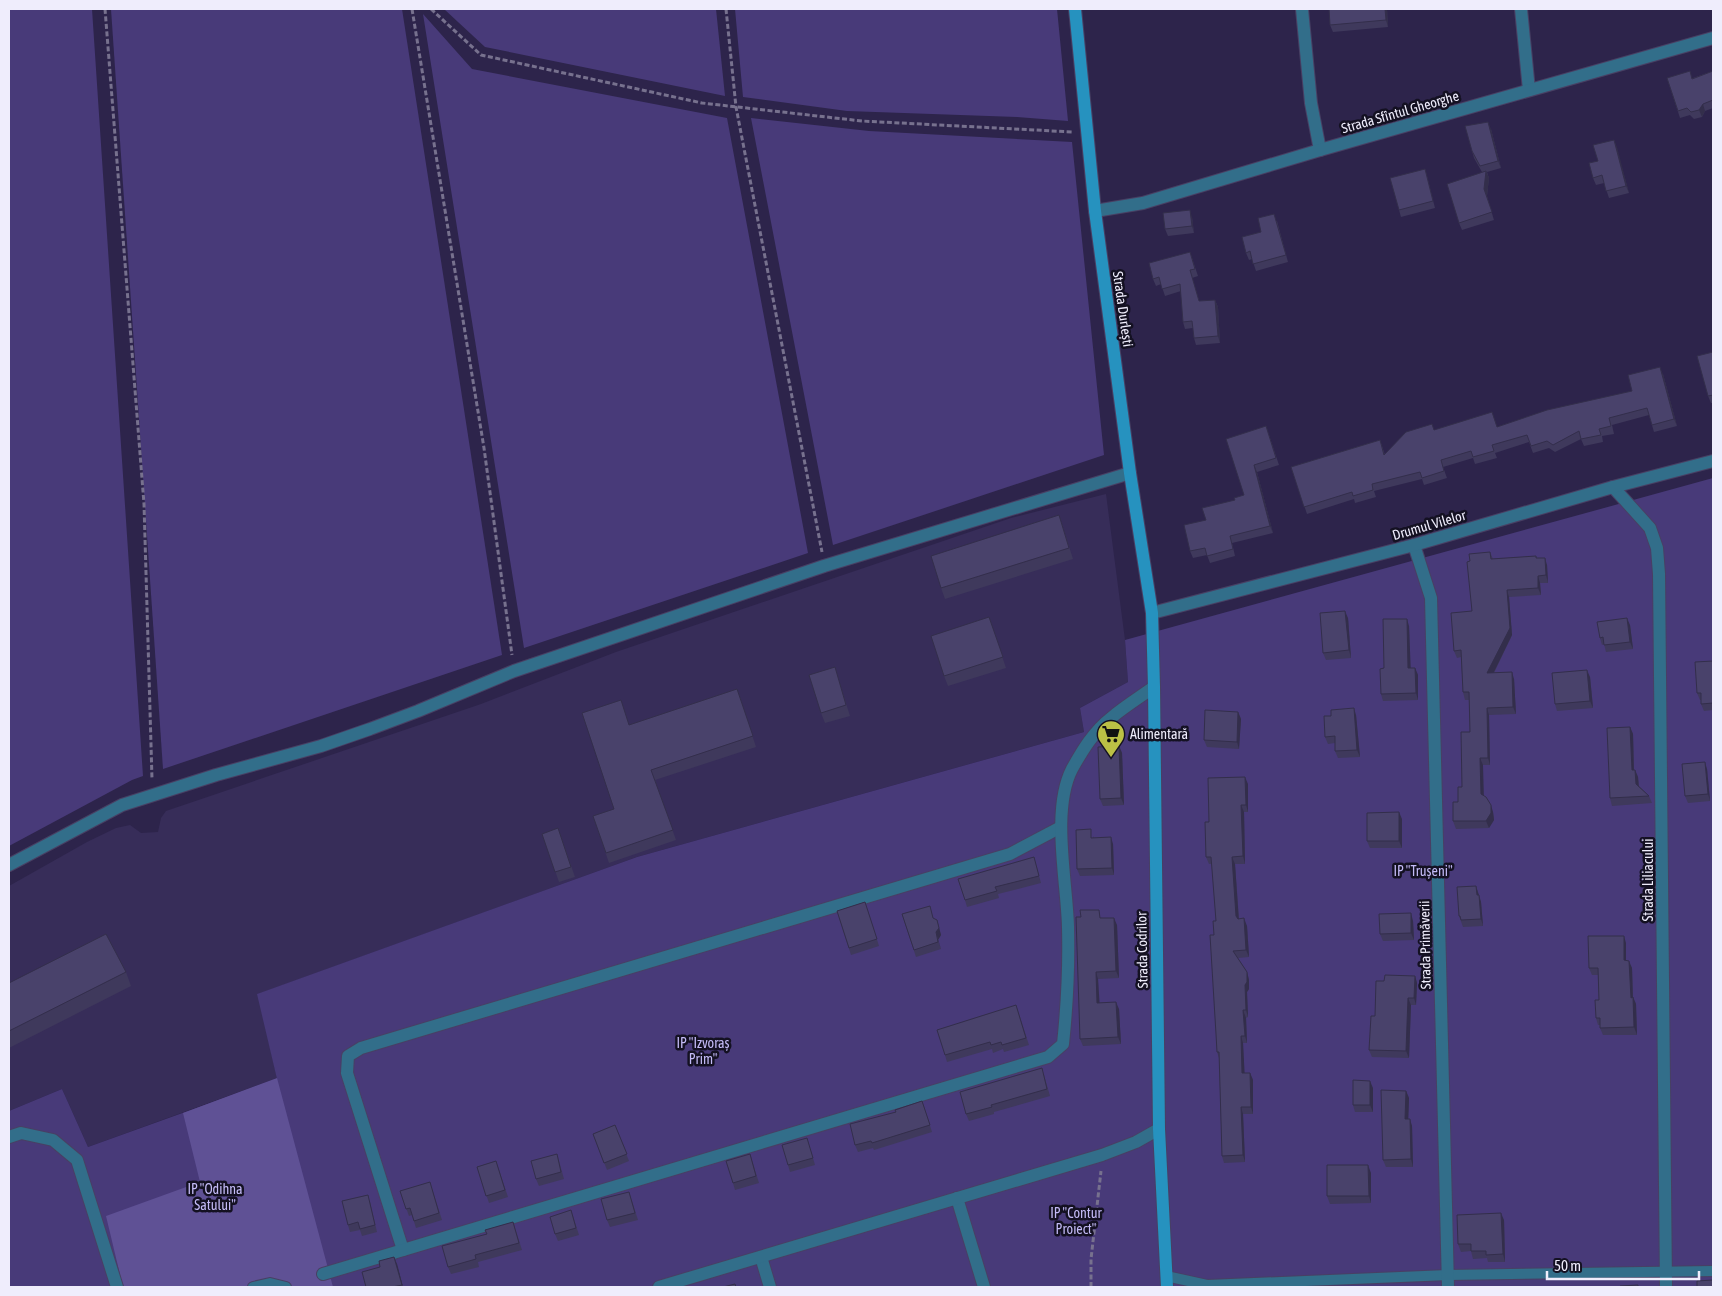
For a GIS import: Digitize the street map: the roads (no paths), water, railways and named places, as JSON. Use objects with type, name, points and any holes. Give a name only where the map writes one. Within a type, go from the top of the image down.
[{"type":"street","name":"Strada Durlești","points":[[1075,9],[1095,211],[1130,473],[1152,613]]},
{"type":"street","points":[[1302,9],[1311,103],[1320,150]]},
{"type":"street","points":[[1521,9],[1529,90]]},
{"type":"street","name":"Strada Sfîntul Gheorghe","points":[[1095,211],[1143,203],[1320,150],[1713,38]]},
{"type":"street","name":"Drumul Vilelor","points":[[1152,613],[1414,545],[1713,461]]},
{"type":"street","points":[[9,865],[122,805],[252,764],[321,746],[418,711],[514,671],[824,566],[1130,473]]},
{"type":"street","name":"Strada Liliacului","points":[[1613,488],[1650,528],[1657,548],[1659,574],[1666,1287]]},
{"type":"street","name":"Strada Primăverii","points":[[1414,545],[1431,598],[1448,1281]]},
{"type":"street","name":"Strada Codrilor","points":[[1152,613],[1159,1129],[1166,1282]]},
{"type":"street","points":[[323,1274],[1048,1057],[1063,1044],[1065,1023],[1068,927],[1061,827],[1066,789],[1071,771],[1088,743],[1110,718],[1154,688]]},
{"type":"street","points":[[403,1250],[347,1073],[348,1056],[361,1048],[1010,854],[1061,827]]},
{"type":"street","points":[[659,1287],[1102,1156],[1136,1142],[1159,1129]]},
{"type":"street","points":[[9,1137],[21,1133],[53,1140],[77,1160],[117,1287]]},
{"type":"street","points":[[957,1198],[984,1287]]},
{"type":"street","points":[[761,1257],[770,1287]]},
{"type":"lane","points":[[1166,1282],[1207,1285],[1448,1281],[1713,1272]]},
{"type":"lane","points":[[253,1287],[270,1283],[286,1287]]},
{"type":"place","name":"Alimentară","points":[[1111,758]]},
{"type":"park label","name":"IP \"Trușeni\"","points":[[1423,871]]},
{"type":"park label","name":"IP \"Izvoraș Prim\"","points":[[703,1052]]},
{"type":"park label","name":"IP \"Odihna Satului\"","points":[[215,1198]]},
{"type":"park label","name":"IP \"Contur Proiect\"","points":[[1076,1222]]}]
